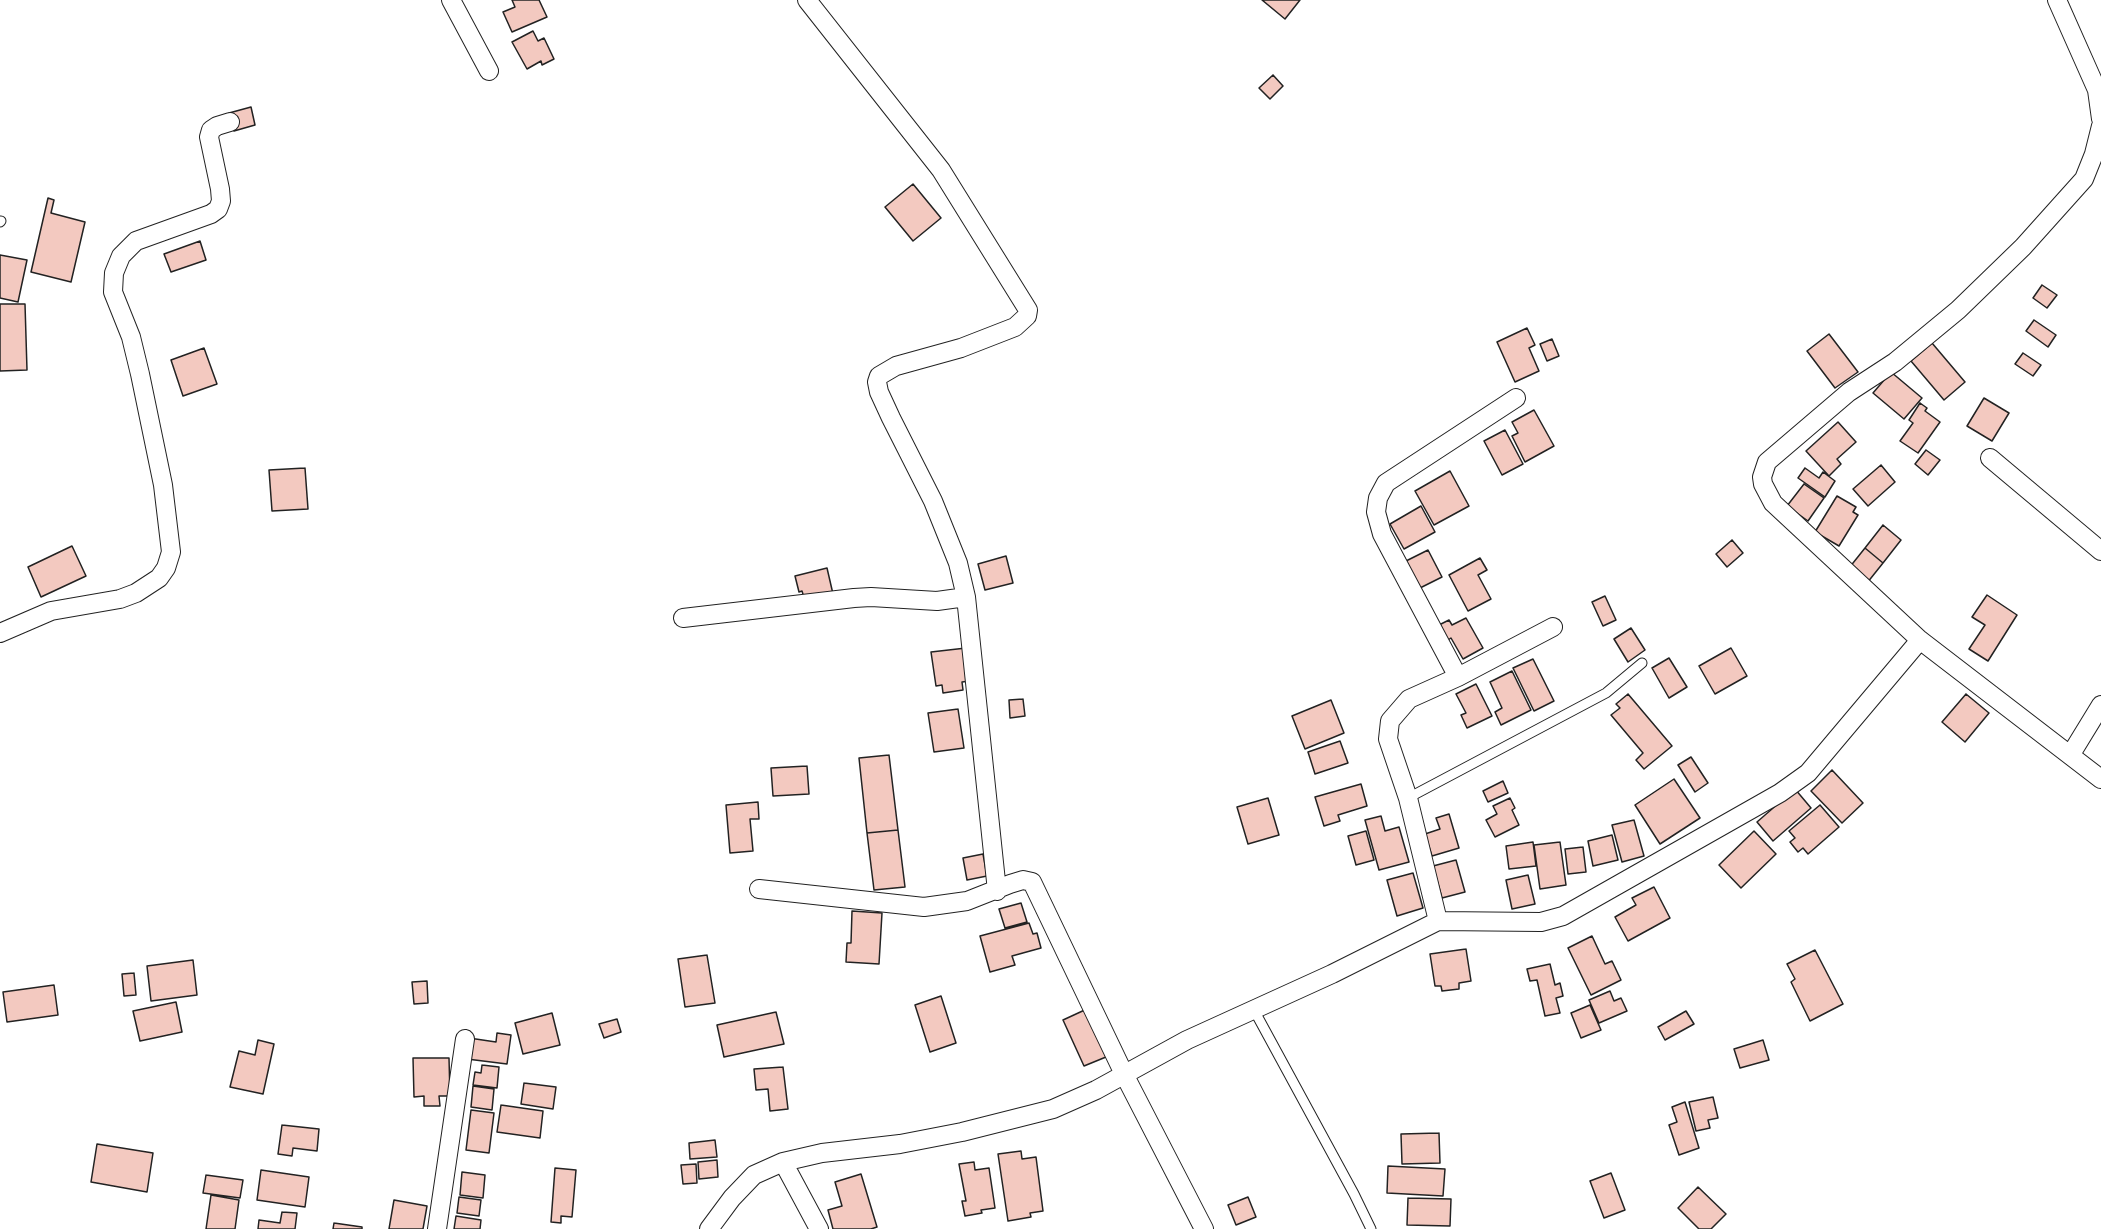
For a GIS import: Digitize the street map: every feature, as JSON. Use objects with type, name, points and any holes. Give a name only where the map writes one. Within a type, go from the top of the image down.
[{"type":"street","points":[[451,0],[489,71]]},
{"type":"street","points":[[807,0],[941,170],[1028,310],[1027,316],[1015,327],[961,348],[896,366],[879,376],[877,382],[891,418],[933,501],[958,563],[966,597],[997,891]]},
{"type":"street","points":[[2057,0],[2097,90],[2101,119]]},
{"type":"street","points":[[0,633],[51,611],[136,593],[159,578],[166,568],[171,552],[163,485],[140,374],[130,337],[113,292],[114,273],[121,256],[136,241],[211,214],[218,209],[221,201],[220,189],[208,138],[211,130],[230,122]]},
{"type":"street","points":[[2101,126],[2094,154],[2084,179],[2023,248],[1958,310],[1895,362],[1849,392],[1767,462],[1762,477],[1763,484],[1773,503],[1920,640],[2101,779]]},
{"type":"street","points":[[1458,677],[1382,534],[1376,512],[1378,498],[1386,483],[1516,398]]},
{"type":"street","points":[[1990,458],[2101,551]]},
{"type":"street","points":[[683,618],[854,598],[937,601],[966,597]]},
{"type":"street","points":[[1438,921],[1408,798],[1388,739],[1390,721],[1409,699],[1458,677],[1553,627]]},
{"type":"street","points":[[709,1229],[732,1198],[754,1175],[783,1162],[822,1153],[900,1144],[1012,1121],[1053,1109],[1096,1090],[1187,1040],[1342,969],[1438,921],[1541,922],[1563,916],[1780,793],[1808,773],[1920,640]]},
{"type":"street","points":[[2071,754],[2101,705]]},
{"type":"street","points":[[759,889],[924,907],[968,901],[1023,880],[1032,882],[1124,1074],[1204,1229]]},
{"type":"street","points":[[437,1229],[465,1040]]},
{"type":"street","points":[[783,1162],[819,1229]]},
{"type":"lane","points":[[1408,798],[1606,693],[1642,663]]},
{"type":"lane","points":[[1254,1010],[1371,1229]]},
{"type":"building","points":[[512,0],[539,0],[547,17],[512,32],[503,12],[515,7]]},
{"type":"building","points":[[1262,0],[1300,0],[1285,19]]},
{"type":"building","points":[[533,31],[538,41],[544,38],[554,59],[542,65],[541,61],[527,69],[512,42]]},
{"type":"building","points":[[1273,75],[1283,86],[1270,99],[1259,88]]},
{"type":"building","points":[[251,107],[255,125],[234,131],[229,113]]},
{"type":"building","points":[[913,184],[941,218],[913,241],[885,207]]},
{"type":"building","points":[[48,198],[54,200],[51,213],[85,222],[71,282],[31,272]]},
{"type":"building","points":[[200,241],[206,260],[171,272],[164,254]]},
{"type":"building","points":[[0,255],[27,260],[18,302],[0,298]]},
{"type":"building","points":[[2042,285],[2057,295],[2047,308],[2033,298]]},
{"type":"building","points":[[0,304],[25,304],[27,370],[0,371]]},
{"type":"building","points":[[2034,320],[2056,335],[2048,347],[2026,331]]},
{"type":"building","points":[[1527,328],[1535,345],[1529,348],[1539,371],[1515,382],[1497,342]]},
{"type":"building","points":[[1829,334],[1858,372],[1835,388],[1807,351]]},
{"type":"building","points":[[1552,339],[1559,356],[1547,361],[1540,344]]},
{"type":"building","points":[[1932,343],[1965,382],[1944,400],[1911,361]]},
{"type":"building","points":[[204,348],[217,384],[183,396],[171,360]]},
{"type":"building","points":[[2023,353],[2041,365],[2033,376],[2015,364]]},
{"type":"building","points":[[1891,372],[1922,398],[1904,419],[1873,393]]},
{"type":"building","points":[[1984,398],[2009,413],[1992,441],[1967,426]]},
{"type":"building","points":[[1920,403],[1927,408],[1925,411],[1940,422],[1918,453],[1900,441],[1913,423],[1909,420]]},
{"type":"building","points":[[1534,410],[1554,446],[1525,462],[1512,436],[1518,433],[1512,422]]},
{"type":"building","points":[[1838,422],[1856,442],[1837,459],[1841,464],[1829,476],[1806,451]]},
{"type":"building","points":[[1505,430],[1523,464],[1502,475],[1484,441]]},
{"type":"building","points":[[1926,450],[1940,460],[1928,475],[1915,464]]},
{"type":"building","points":[[1881,465],[1895,482],[1868,506],[1853,489]]},
{"type":"building","points":[[305,468],[308,509],[272,511],[269,470]]},
{"type":"building","points":[[1805,468],[1819,478],[1823,472],[1835,481],[1825,497],[1798,478]]},
{"type":"building","points":[[1450,471],[1469,506],[1434,525],[1415,491]]},
{"type":"building","points":[[1804,484],[1824,498],[1808,521],[1787,506]]},
{"type":"building","points":[[1837,496],[1856,507],[1853,512],[1858,515],[1839,546],[1815,532]]},
{"type":"building","points":[[1421,506],[1435,532],[1404,549],[1390,524]]},
{"type":"building","points":[[1883,525],[1901,540],[1883,563],[1865,548]]},
{"type":"building","points":[[1732,540],[1743,553],[1727,567],[1716,554]]},
{"type":"building","points":[[72,546],[86,576],[41,597],[28,567]]},
{"type":"building","points":[[1865,548],[1883,563],[1867,583],[1849,568]]},
{"type":"building","points":[[1428,550],[1442,577],[1418,589],[1404,562]]},
{"type":"building","points":[[1006,556],[1013,583],[985,590],[978,564]]},
{"type":"building","points":[[1480,558],[1487,570],[1478,575],[1491,599],[1468,611],[1449,575]]},
{"type":"building","points":[[827,568],[833,594],[805,601],[802,591],[799,592],[795,576]]},
{"type":"building","points":[[1987,595],[2017,615],[1988,661],[1969,649],[1985,625],[1972,617]]},
{"type":"building","points":[[1605,596],[1616,620],[1603,626],[1592,602]]},
{"type":"building","points":[[1466,618],[1483,648],[1463,659],[1451,638],[1448,640],[1439,625],[1449,620],[1452,625]]},
{"type":"building","points":[[1631,628],[1645,650],[1628,662],[1614,639]]},
{"type":"building","points":[[966,648],[970,681],[962,682],[963,690],[943,693],[942,685],[936,686],[931,652]]},
{"type":"building","points":[[1731,648],[1747,676],[1715,694],[1699,666]]},
{"type":"building","points":[[1669,658],[1687,687],[1669,698],[1652,668]]},
{"type":"building","points":[[1533,659],[1554,701],[1534,711],[1513,668]]},
{"type":"building","points":[[1512,671],[1531,710],[1501,725],[1495,712],[1502,708],[1490,682]]},
{"type":"building","points":[[1476,684],[1492,716],[1467,728],[1461,715],[1466,713],[1456,694]]},
{"type":"building","points":[[1628,694],[1672,746],[1644,769],[1636,760],[1643,753],[1611,715],[1620,708],[1616,704]]},
{"type":"building","points":[[1966,694],[1989,713],[1965,742],[1942,722]]},
{"type":"building","points":[[1023,699],[1025,716],[1010,718],[1009,700]]},
{"type":"building","points":[[1331,700],[1344,733],[1305,749],[1292,716]]},
{"type":"building","points":[[958,709],[964,748],[934,752],[928,713]]},
{"type":"building","points":[[1340,741],[1348,763],[1315,774],[1308,752]]},
{"type":"building","points":[[889,755],[898,830],[867,833],[859,758]]},
{"type":"building","points":[[1691,757],[1708,783],[1695,792],[1678,765]]},
{"type":"building","points":[[807,766],[809,794],[773,796],[771,768]]},
{"type":"building","points":[[1832,770],[1863,803],[1842,823],[1811,791]]},
{"type":"building","points":[[1674,779],[1700,818],[1660,844],[1635,805]]},
{"type":"building","points":[[1503,781],[1508,793],[1488,802],[1483,791]]},
{"type":"building","points":[[1361,784],[1367,806],[1338,815],[1340,821],[1324,826],[1315,797]]},
{"type":"building","points":[[1795,789],[1811,808],[1773,841],[1757,822]]},
{"type":"building","points":[[1268,798],[1279,835],[1248,844],[1237,807]]},
{"type":"building","points":[[1510,798],[1515,808],[1512,810],[1519,825],[1495,837],[1486,820],[1497,814],[1493,806]]},
{"type":"building","points":[[758,802],[759,819],[750,819],[753,851],[730,853],[726,805]]},
{"type":"building","points":[[1820,805],[1839,827],[1808,854],[1803,848],[1798,852],[1790,842],[1795,838],[1789,831]]},
{"type":"building","points":[[1449,814],[1459,848],[1432,856],[1425,834],[1440,829],[1436,818]]},
{"type":"building","points":[[1381,816],[1385,831],[1399,827],[1409,862],[1379,870],[1365,820]]},
{"type":"building","points":[[1634,820],[1644,856],[1622,862],[1612,825]]},
{"type":"building","points":[[898,830],[905,887],[874,890],[867,833]]},
{"type":"building","points":[[1366,831],[1374,860],[1356,865],[1348,836]]},
{"type":"building","points":[[1754,831],[1776,854],[1741,888],[1719,865]]},
{"type":"building","points":[[1612,835],[1618,860],[1593,866],[1588,841]]},
{"type":"building","points":[[1533,842],[1536,866],[1509,869],[1506,846]]},
{"type":"building","points":[[1560,842],[1566,885],[1540,889],[1534,845]]},
{"type":"building","points":[[1583,847],[1586,872],[1568,874],[1565,849]]},
{"type":"building","points":[[983,854],[987,876],[967,880],[963,858]]},
{"type":"building","points":[[1456,860],[1465,892],[1442,898],[1433,866]]},
{"type":"building","points":[[1413,873],[1423,908],[1397,916],[1387,880]]},
{"type":"building","points":[[1528,875],[1535,904],[1512,909],[1506,880]]},
{"type":"building","points":[[1654,887],[1670,918],[1628,941],[1615,917],[1636,905],[1632,898]]},
{"type":"building","points":[[1021,903],[1027,922],[1005,928],[999,909]]},
{"type":"building","points":[[852,911],[882,913],[879,964],[846,962],[847,943],[851,943]]},
{"type":"building","points":[[1029,923],[1033,934],[1037,933],[1041,948],[1012,956],[1015,965],[990,972],[980,936]]},
{"type":"building","points":[[1592,936],[1605,964],[1612,961],[1621,980],[1591,995],[1568,948]]},
{"type":"building","points":[[1466,949],[1471,981],[1459,983],[1459,989],[1442,991],[1441,986],[1435,986],[1430,954]]},
{"type":"building","points":[[1815,950],[1843,1004],[1810,1021],[1791,982],[1795,979],[1787,964]]},
{"type":"building","points":[[707,955],[715,1003],[685,1007],[678,959]]},
{"type":"building","points":[[193,960],[197,995],[151,1001],[147,966]]},
{"type":"building","points":[[1550,964],[1555,985],[1560,983],[1563,996],[1556,998],[1560,1013],[1545,1016],[1537,980],[1530,981],[1527,969]]},
{"type":"building","points":[[134,973],[136,995],[124,996],[122,974]]},
{"type":"building","points":[[427,981],[428,1003],[414,1004],[412,982]]},
{"type":"building","points":[[54,985],[58,1015],[7,1022],[3,992]]},
{"type":"building","points":[[1610,991],[1614,1001],[1621,998],[1627,1011],[1599,1023],[1589,1000]]},
{"type":"building","points":[[941,996],[956,1043],[930,1052],[915,1005]]},
{"type":"building","points":[[176,1002],[182,1032],[140,1041],[133,1011]]},
{"type":"building","points":[[1590,1005],[1601,1030],[1581,1038],[1571,1013]]},
{"type":"building","points":[[1089,1008],[1106,1057],[1084,1066],[1063,1020]]},
{"type":"building","points":[[1686,1011],[1694,1024],[1665,1040],[1658,1027]]},
{"type":"building","points":[[776,1012],[784,1044],[724,1057],[717,1025]]},
{"type":"building","points":[[552,1013],[560,1045],[523,1054],[515,1023]]},
{"type":"building","points":[[617,1019],[621,1032],[604,1038],[599,1024]]},
{"type":"building","points":[[497,1033],[511,1035],[507,1064],[467,1059],[469,1038],[496,1042]]},
{"type":"building","points":[[258,1040],[274,1044],[263,1094],[230,1087],[239,1051],[255,1055]]},
{"type":"building","points":[[1763,1040],[1769,1060],[1740,1068],[1734,1049]]},
{"type":"building","points":[[413,1058],[449,1058],[450,1096],[439,1096],[440,1106],[424,1106],[424,1096],[414,1097]]},
{"type":"building","points":[[482,1065],[499,1067],[497,1088],[473,1085],[475,1072],[481,1073]]},
{"type":"building","points":[[783,1067],[788,1109],[770,1111],[768,1089],[756,1090],[754,1069]]},
{"type":"building","points":[[524,1083],[556,1087],[553,1109],[521,1104]]},
{"type":"building","points":[[473,1086],[494,1089],[492,1110],[471,1107]]},
{"type":"building","points":[[1713,1097],[1718,1118],[1708,1120],[1710,1128],[1696,1131],[1689,1102]]},
{"type":"building","points":[[1685,1102],[1699,1148],[1679,1155],[1669,1125],[1677,1122],[1672,1107]]},
{"type":"building","points":[[501,1105],[543,1111],[540,1138],[497,1132]]},
{"type":"building","points":[[471,1110],[494,1113],[489,1153],[466,1150]]},
{"type":"building","points":[[282,1125],[319,1129],[317,1151],[293,1148],[292,1156],[278,1154]]},
{"type":"building","points":[[1439,1133],[1440,1163],[1402,1164],[1401,1134]]},
{"type":"building","points":[[715,1140],[717,1157],[690,1159],[689,1143]]},
{"type":"building","points":[[97,1144],[153,1153],[147,1192],[91,1182]]},
{"type":"building","points":[[1021,1151],[1022,1159],[1036,1157],[1043,1211],[1030,1213],[1031,1217],[1008,1221],[998,1154]]},
{"type":"building","points":[[717,1160],[718,1177],[699,1179],[698,1162]]},
{"type":"building","points":[[974,1162],[975,1170],[989,1168],[995,1208],[965,1216],[962,1201],[966,1201],[959,1164]]},
{"type":"building","points":[[696,1164],[697,1183],[683,1184],[681,1165]]},
{"type":"building","points":[[1388,1166],[1445,1169],[1443,1196],[1387,1193]]},
{"type":"building","points":[[555,1168],[576,1170],[572,1217],[561,1216],[561,1223],[551,1222]]},
{"type":"building","points":[[261,1170],[309,1177],[305,1207],[257,1200]]},
{"type":"building","points":[[462,1172],[485,1175],[483,1198],[460,1195]]},
{"type":"building","points":[[1611,1173],[1625,1210],[1604,1218],[1590,1181]]},
{"type":"building","points":[[861,1174],[877,1227],[833,1229],[828,1210],[842,1206],[835,1182]]},
{"type":"building","points":[[206,1175],[243,1180],[240,1198],[203,1193]]},
{"type":"building","points":[[1698,1187],[1726,1214],[1711,1229],[1699,1229],[1678,1208]]},
{"type":"building","points":[[211,1195],[239,1200],[235,1229],[206,1229]]},
{"type":"building","points":[[459,1197],[481,1200],[479,1216],[457,1213]]},
{"type":"building","points":[[1248,1197],[1256,1217],[1236,1225],[1228,1205]]},
{"type":"building","points":[[1408,1198],[1451,1199],[1450,1226],[1407,1225]]},
{"type":"building","points":[[394,1200],[427,1206],[423,1229],[389,1229]]},
{"type":"building","points":[[282,1212],[297,1213],[295,1229],[258,1229],[259,1220],[280,1223]]},
{"type":"building","points":[[456,1216],[481,1220],[480,1229],[454,1229]]},
{"type":"building","points":[[334,1223],[362,1227],[362,1229],[333,1229]]}]
